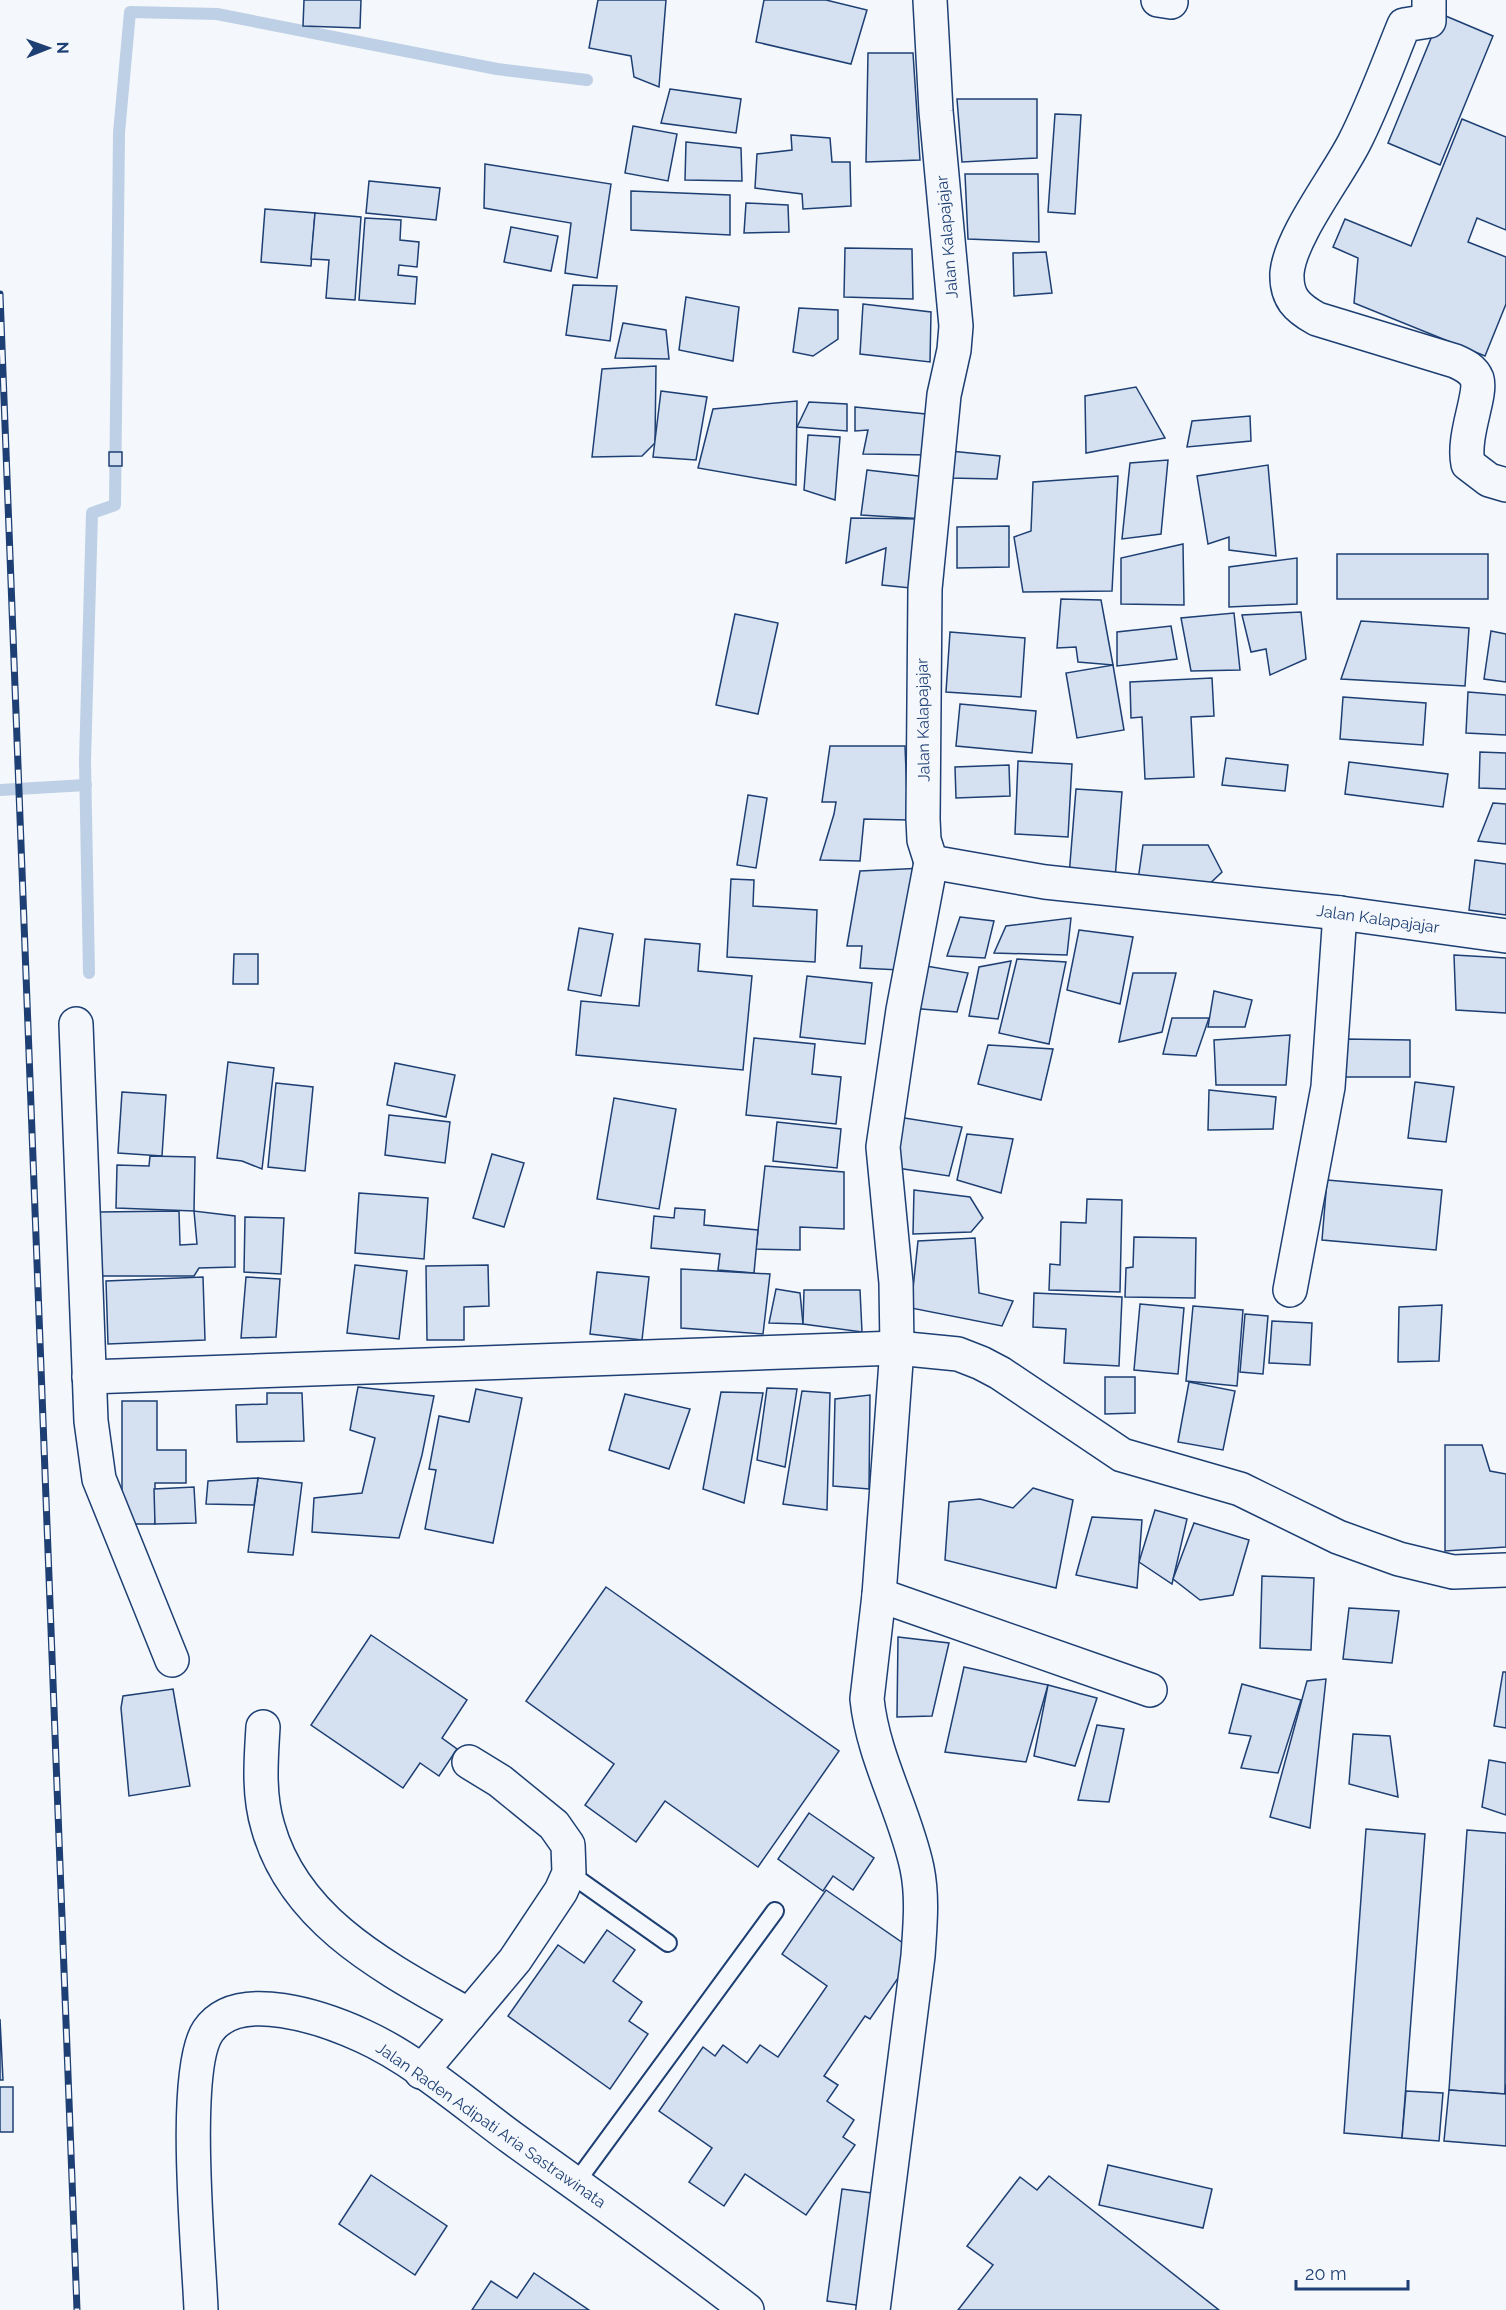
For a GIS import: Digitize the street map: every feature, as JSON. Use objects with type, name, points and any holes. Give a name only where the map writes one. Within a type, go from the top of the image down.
[{"type":"street","name":"Jalan Kalapajajar","points":[[930,0],[936,111],[956,326],[954,350],[944,395],[923,635],[923,819],[924,840],[931,862],[1046,882],[1340,913],[1506,936]]},
{"type":"street","points":[[1429,0],[1429,21],[1404,25],[1354,142],[1292,251],[1287,273],[1288,294],[1298,309],[1317,319],[1466,366],[1477,380],[1478,390],[1466,439],[1468,464],[1489,480],[1506,485]]},
{"type":"street","points":[[873,2310],[918,1956],[921,1903],[913,1855],[869,1715],[867,1685],[879,1595],[897,1348],[896,1283],[883,1147],[903,1010],[931,862]]},
{"type":"street","points":[[1290,1290],[1328,1087],[1340,913]]},
{"type":"street","points":[[76,1024],[91,1421],[99,1479],[172,1660]]},
{"type":"street","points":[[89,1377],[897,1348],[958,1354],[1000,1373],[1122,1455],[1240,1489],[1338,1537],[1399,1558],[1453,1572],[1506,1570]]},
{"type":"street","points":[[879,1595],[1150,1690]]},
{"type":"street","points":[[263,1726],[261,1768],[267,1826],[278,1856],[295,1888],[319,1916],[356,1945],[399,1975],[469,2015]]},
{"type":"street","points":[[421,2072],[515,1960],[561,1891],[569,1873],[567,1845],[554,1825],[500,1780],[469,1762]]},
{"type":"street","name":"Jalan Raden Adipati Aria Sastrawinata","points":[[201,2310],[194,2142],[195,2072],[202,2040],[210,2028],[222,2018],[239,2010],[292,2012],[333,2023],[366,2037],[421,2072],[747,2310]]},
{"type":"lane","points":[[569,1873],[668,1943]]},
{"type":"lane","points":[[575,2184],[775,1911]]},
{"type":"building","points":[[304,0],[361,0],[360,28],[303,26]]},
{"type":"building","points":[[598,0],[666,0],[659,87],[634,77],[631,56],[589,48]]},
{"type":"building","points":[[764,0],[826,0],[867,10],[851,64],[756,42]]},
{"type":"building","points":[[1441,14],[1493,36],[1440,165],[1388,143]]},
{"type":"building","points":[[868,53],[913,53],[920,160],[866,162]]},
{"type":"building","points":[[670,89],[741,99],[736,133],[661,123]]},
{"type":"building","points":[[957,99],[1037,99],[1037,158],[962,162]]},
{"type":"building","points":[[1055,114],[1081,115],[1075,214],[1048,212]]},
{"type":"building","points":[[1462,119],[1506,137],[1506,230],[1477,218],[1468,242],[1506,257],[1506,304],[1485,356],[1354,303],[1358,258],[1333,247],[1345,219],[1411,246]]},
{"type":"building","points":[[633,126],[677,134],[668,181],[625,173]]},
{"type":"building","points":[[791,135],[830,138],[832,162],[850,162],[851,206],[803,209],[802,194],[755,188],[757,154],[792,150]]},
{"type":"building","points":[[686,142],[741,148],[742,181],[685,180]]},
{"type":"building","points":[[485,164],[611,184],[597,278],[565,273],[571,223],[484,208]]},
{"type":"building","points":[[965,174],[1038,174],[1039,242],[968,239]]},
{"type":"building","points":[[369,181],[440,188],[436,220],[366,213]]},
{"type":"building","points":[[631,191],[730,195],[730,235],[631,230]]},
{"type":"building","points":[[746,203],[788,205],[789,232],[744,233]]},
{"type":"building","points":[[265,209],[315,213],[311,266],[261,262]]},
{"type":"building","points":[[315,213],[361,217],[355,300],[326,298],[329,260],[311,259]]},
{"type":"building","points":[[365,218],[401,220],[400,240],[419,242],[417,267],[399,265],[398,275],[417,277],[415,304],[359,300]]},
{"type":"building","points":[[511,227],[558,236],[551,271],[504,262]]},
{"type":"building","points":[[845,248],[912,249],[913,299],[844,297]]},
{"type":"building","points":[[1046,252],[1052,293],[1014,296],[1013,253]]},
{"type":"building","points":[[573,285],[617,286],[610,341],[566,335]]},
{"type":"building","points":[[686,297],[739,307],[733,361],[679,350]]},
{"type":"building","points":[[863,304],[931,312],[930,362],[860,354]]},
{"type":"building","points":[[799,308],[838,310],[838,339],[813,356],[793,352]]},
{"type":"building","points":[[623,323],[666,330],[669,359],[615,358]]},
{"type":"building","points":[[656,366],[655,443],[642,456],[592,457],[602,369]]},
{"type":"building","points":[[1136,387],[1165,438],[1086,453],[1085,396]]},
{"type":"building","points":[[661,391],[707,397],[696,460],[653,457]]},
{"type":"building","points":[[797,401],[796,485],[698,468],[713,409]]},
{"type":"building","points":[[809,402],[847,404],[847,431],[797,427]]},
{"type":"building","points":[[855,407],[936,415],[931,455],[863,454],[868,430],[855,431]]},
{"type":"building","points":[[1250,416],[1251,441],[1187,447],[1192,421]]},
{"type":"building","points":[[808,435],[840,437],[835,500],[804,490]]},
{"type":"building","points":[[950,451],[1000,456],[997,479],[949,478]]},
{"type":"building","points":[[109,452],[122,452],[122,466],[109,466]]},
{"type":"building","points":[[1168,460],[1161,534],[1122,539],[1130,463]]},
{"type":"building","points":[[1268,465],[1276,556],[1229,550],[1229,537],[1208,544],[1197,476]]},
{"type":"building","points":[[867,470],[927,477],[925,519],[861,515]]},
{"type":"building","points":[[1118,476],[1112,591],[1023,592],[1014,537],[1031,531],[1033,482]]},
{"type":"building","points":[[851,518],[921,519],[920,589],[882,585],[886,548],[846,563]]},
{"type":"building","points":[[1009,526],[1009,567],[957,568],[957,527]]},
{"type":"building","points":[[1183,544],[1184,605],[1121,604],[1121,558]]},
{"type":"building","points":[[1337,554],[1488,554],[1488,599],[1337,599]]},
{"type":"building","points":[[1297,558],[1297,604],[1229,607],[1229,567]]},
{"type":"building","points":[[1061,599],[1101,600],[1113,665],[1078,662],[1076,647],[1057,648]]},
{"type":"building","points":[[1301,612],[1306,659],[1270,675],[1266,649],[1251,652],[1242,615]]},
{"type":"building","points":[[1234,613],[1240,670],[1191,671],[1181,618]]},
{"type":"building","points":[[735,614],[778,623],[758,714],[716,705]]},
{"type":"building","points":[[1361,621],[1469,628],[1465,686],[1341,679]]},
{"type":"building","points":[[1171,626],[1177,659],[1117,666],[1117,632]]},
{"type":"building","points":[[1491,631],[1506,634],[1506,682],[1484,679]]},
{"type":"building","points":[[950,632],[1025,638],[1021,697],[946,692]]},
{"type":"building","points":[[1113,665],[1124,730],[1077,738],[1066,673]]},
{"type":"building","points":[[1212,678],[1214,716],[1191,717],[1194,777],[1145,779],[1142,717],[1131,718],[1130,682]]},
{"type":"building","points":[[1468,692],[1506,695],[1506,735],[1466,733]]},
{"type":"building","points":[[1343,697],[1426,703],[1423,745],[1340,739]]},
{"type":"building","points":[[960,704],[1036,711],[1032,753],[956,746]]},
{"type":"building","points":[[830,746],[905,746],[908,820],[864,819],[860,861],[820,860],[836,802],[822,802]]},
{"type":"building","points":[[1480,752],[1506,753],[1506,789],[1479,788]]},
{"type":"building","points":[[1226,758],[1288,765],[1285,791],[1222,785]]},
{"type":"building","points":[[1018,761],[1072,764],[1068,837],[1015,834]]},
{"type":"building","points":[[1349,762],[1448,774],[1443,807],[1345,794]]},
{"type":"building","points":[[1009,765],[1010,796],[956,798],[955,767]]},
{"type":"building","points":[[1076,789],[1122,792],[1115,879],[1069,876]]},
{"type":"building","points":[[748,795],[767,798],[756,868],[737,865]]},
{"type":"building","points":[[1493,803],[1506,804],[1506,844],[1478,841]]},
{"type":"building","points":[[1143,845],[1208,845],[1222,872],[1203,890],[1138,880]]},
{"type":"building","points":[[1475,860],[1506,864],[1506,915],[1469,910]]},
{"type":"building","points":[[924,868],[900,970],[860,968],[862,946],[847,946],[860,871]]},
{"type":"building","points":[[731,879],[754,880],[753,906],[817,910],[815,962],[727,957]]},
{"type":"building","points":[[960,917],[994,921],[985,958],[947,956]]},
{"type":"building","points":[[1071,918],[1067,955],[994,953],[1006,926]]},
{"type":"building","points":[[579,928],[613,934],[601,996],[568,990]]},
{"type":"building","points":[[1079,930],[1133,937],[1120,1004],[1067,990]]},
{"type":"building","points":[[645,939],[700,944],[698,971],[752,976],[743,1070],[576,1055],[581,1001],[639,1006]]},
{"type":"building","points":[[234,954],[258,954],[258,984],[233,984]]},
{"type":"building","points":[[1454,955],[1506,958],[1506,1013],[1456,1010]]},
{"type":"building","points":[[1017,959],[1066,962],[1049,1044],[999,1033]]},
{"type":"building","points":[[1011,961],[998,1019],[969,1016],[979,967]]},
{"type":"building","points":[[920,965],[968,973],[957,1012],[910,1008]]},
{"type":"building","points":[[1133,973],[1176,973],[1162,1032],[1119,1042]]},
{"type":"building","points":[[807,976],[872,983],[865,1044],[800,1037]]},
{"type":"building","points":[[1214,991],[1252,1000],[1245,1027],[1208,1027]]},
{"type":"building","points":[[1172,1018],[1209,1018],[1196,1056],[1163,1054]]},
{"type":"building","points":[[1290,1035],[1286,1085],[1216,1085],[1214,1040]]},
{"type":"building","points":[[754,1038],[815,1044],[812,1074],[841,1077],[836,1124],[746,1115]]},
{"type":"building","points":[[1345,1039],[1410,1040],[1410,1077],[1345,1077]]},
{"type":"building","points":[[988,1045],[1053,1049],[1041,1100],[978,1084]]},
{"type":"building","points":[[228,1062],[274,1068],[262,1169],[242,1161],[217,1158]]},
{"type":"building","points":[[395,1063],[455,1075],[446,1117],[387,1105]]},
{"type":"building","points":[[1415,1082],[1454,1087],[1446,1142],[1408,1138]]},
{"type":"building","points":[[276,1083],[313,1087],[305,1171],[268,1167]]},
{"type":"building","points":[[1209,1090],[1276,1097],[1273,1129],[1208,1130]]},
{"type":"building","points":[[122,1092],[166,1095],[162,1156],[118,1153]]},
{"type":"building","points":[[614,1098],[676,1109],[659,1209],[597,1199]]},
{"type":"building","points":[[389,1115],[450,1122],[445,1163],[385,1155]]},
{"type":"building","points":[[898,1117],[962,1127],[949,1176],[891,1167]]},
{"type":"building","points":[[777,1122],[841,1129],[837,1168],[773,1161]]},
{"type":"building","points":[[967,1134],[1013,1139],[1001,1193],[957,1180]]},
{"type":"building","points":[[492,1154],[524,1163],[504,1227],[473,1218]]},
{"type":"building","points":[[150,1156],[195,1157],[194,1211],[116,1208],[117,1165],[149,1166]]},
{"type":"building","points":[[765,1166],[844,1172],[844,1229],[800,1227],[800,1250],[756,1249]]},
{"type":"building","points":[[1327,1180],[1442,1190],[1436,1250],[1322,1240]]},
{"type":"building","points":[[914,1190],[970,1197],[983,1218],[971,1232],[913,1234]]},
{"type":"building","points":[[359,1193],[428,1198],[424,1259],[355,1253]]},
{"type":"building","points":[[1087,1199],[1122,1200],[1120,1292],[1049,1290],[1050,1264],[1060,1265],[1061,1222],[1086,1223]]},
{"type":"building","points":[[675,1208],[705,1210],[704,1225],[758,1230],[754,1273],[718,1270],[720,1254],[651,1248],[654,1216],[674,1218]]},
{"type":"building","points":[[179,1211],[180,1245],[197,1244],[194,1211],[235,1216],[235,1267],[199,1268],[194,1276],[99,1276],[98,1212]]},
{"type":"building","points":[[245,1217],[284,1218],[281,1274],[244,1272]]},
{"type":"building","points":[[1134,1237],[1196,1238],[1195,1298],[1125,1297],[1126,1268],[1133,1267]]},
{"type":"building","points":[[975,1238],[979,1293],[1013,1301],[1002,1326],[911,1308],[918,1241]]},
{"type":"building","points":[[355,1265],[407,1271],[399,1339],[347,1333]]},
{"type":"building","points":[[488,1265],[489,1306],[464,1307],[464,1340],[427,1340],[426,1266]]},
{"type":"building","points":[[681,1269],[770,1274],[763,1334],[681,1328]]},
{"type":"building","points":[[597,1272],[649,1277],[642,1340],[590,1334]]},
{"type":"building","points":[[203,1277],[205,1340],[108,1344],[106,1281]]},
{"type":"building","points":[[246,1277],[280,1279],[276,1337],[241,1338]]},
{"type":"building","points":[[776,1289],[800,1293],[803,1324],[769,1323]]},
{"type":"building","points":[[804,1290],[860,1290],[862,1332],[803,1324]]},
{"type":"building","points":[[1034,1293],[1122,1297],[1119,1366],[1064,1363],[1066,1329],[1033,1327]]},
{"type":"building","points":[[1140,1304],[1184,1308],[1178,1374],[1134,1370]]},
{"type":"building","points":[[1442,1305],[1439,1361],[1398,1362],[1399,1307]]},
{"type":"building","points":[[1193,1306],[1243,1310],[1237,1386],[1186,1381]]},
{"type":"building","points":[[1245,1314],[1268,1316],[1263,1374],[1240,1372]]},
{"type":"building","points":[[1272,1321],[1312,1323],[1310,1365],[1269,1363]]},
{"type":"building","points":[[1105,1377],[1135,1377],[1135,1413],[1105,1414]]},
{"type":"building","points":[[1189,1382],[1235,1391],[1223,1450],[1178,1442]]},
{"type":"building","points":[[358,1387],[434,1396],[422,1455],[399,1538],[312,1532],[314,1498],[362,1493],[375,1438],[350,1430]]},
{"type":"building","points":[[767,1388],[797,1389],[785,1467],[757,1460]]},
{"type":"building","points":[[476,1389],[522,1398],[493,1543],[425,1529],[436,1470],[429,1469],[439,1416],[469,1422]]},
{"type":"building","points":[[802,1391],[830,1393],[827,1510],[783,1504]]},
{"type":"building","points":[[721,1392],[763,1393],[744,1503],[703,1489]]},
{"type":"building","points":[[267,1393],[302,1393],[304,1441],[237,1442],[236,1405],[267,1404]]},
{"type":"building","points":[[625,1394],[690,1409],[669,1469],[609,1450]]},
{"type":"building","points":[[870,1395],[869,1489],[833,1486],[835,1399]]},
{"type":"building","points":[[122,1401],[157,1401],[157,1450],[186,1450],[186,1483],[155,1483],[155,1524],[122,1524]]},
{"type":"building","points":[[1445,1445],[1482,1445],[1490,1471],[1506,1474],[1506,1547],[1445,1551]]},
{"type":"building","points":[[258,1478],[302,1483],[293,1555],[248,1552]]},
{"type":"building","points":[[258,1478],[254,1505],[206,1504],[208,1481]]},
{"type":"building","points":[[194,1487],[196,1523],[155,1524],[154,1489]]},
{"type":"building","points":[[1033,1488],[1073,1500],[1056,1588],[945,1560],[949,1502],[980,1499],[1013,1508]]},
{"type":"building","points":[[1155,1510],[1187,1519],[1172,1584],[1139,1562]]},
{"type":"building","points":[[1092,1517],[1142,1520],[1137,1588],[1076,1575]]},
{"type":"building","points":[[1194,1523],[1249,1540],[1233,1595],[1200,1600],[1173,1579]]},
{"type":"building","points":[[1262,1576],[1314,1578],[1311,1650],[1260,1648]]},
{"type":"building","points":[[606,1587],[839,1751],[758,1867],[665,1801],[636,1842],[585,1805],[614,1764],[526,1701]]},
{"type":"building","points":[[1349,1608],[1399,1611],[1392,1663],[1343,1659]]},
{"type":"building","points":[[371,1635],[467,1700],[442,1738],[457,1749],[439,1776],[420,1763],[403,1788],[311,1725]]},
{"type":"building","points":[[898,1637],[949,1643],[932,1716],[897,1717]]},
{"type":"building","points":[[964,1667],[1048,1685],[1026,1762],[945,1752]]},
{"type":"building","points":[[1503,1672],[1506,1672],[1506,1728],[1494,1726]]},
{"type":"building","points":[[1326,1679],[1310,1828],[1270,1817],[1307,1681]]},
{"type":"building","points":[[1242,1684],[1301,1700],[1278,1773],[1241,1768],[1251,1736],[1229,1733]]},
{"type":"building","points":[[1048,1685],[1097,1698],[1075,1766],[1034,1756]]},
{"type":"building","points":[[173,1689],[190,1786],[129,1796],[121,1708],[123,1696]]},
{"type":"building","points":[[1097,1725],[1124,1729],[1109,1802],[1078,1800]]},
{"type":"building","points":[[1353,1734],[1390,1736],[1398,1797],[1349,1784]]},
{"type":"building","points":[[1489,1760],[1506,1763],[1506,1815],[1482,1807]]},
{"type":"building","points":[[809,1813],[874,1858],[853,1890],[833,1876],[823,1891],[778,1859]]},
{"type":"building","points":[[1366,1829],[1425,1834],[1402,2138],[1344,2133]]},
{"type":"building","points":[[1467,1830],[1506,1833],[1505,2094],[1449,2090]]},
{"type":"building","points":[[826,1890],[916,1952],[870,2019],[865,2016],[824,2076],[838,2085],[827,2101],[854,2120],[843,2137],[855,2145],[806,2215],[745,2174],[724,2206],[689,2182],[712,2148],[659,2111],[703,2047],[715,2056],[723,2045],[747,2063],[760,2045],[778,2057],[827,1986],[782,1954]]},
{"type":"building","points":[[607,1930],[635,1950],[613,1981],[642,2002],[629,2021],[648,2034],[610,2089],[508,2016],[558,1945],[584,1963]]},
{"type":"building","points":[[0,2019],[3,2080],[0,2080]]},
{"type":"building","points":[[1506,2084],[1506,2146],[1444,2141],[1449,2090],[1505,2094]]},
{"type":"building","points":[[0,2087],[13,2087],[13,2132],[0,2132]]},
{"type":"building","points":[[1406,2091],[1443,2093],[1439,2141],[1402,2138]]},
{"type":"building","points":[[1108,2165],[1212,2189],[1203,2228],[1099,2205]]},
{"type":"building","points":[[371,2175],[447,2226],[415,2275],[339,2224]]},
{"type":"building","points":[[1049,2176],[1219,2310],[958,2310],[993,2265],[967,2246],[1020,2177],[1037,2190]]},
{"type":"building","points":[[842,2189],[879,2194],[863,2306],[827,2301]]},
{"type":"building","points":[[534,2273],[589,2310],[472,2310],[491,2281],[517,2298]]},
{"type":"waterway","points":[[89,973],[85,761],[92,513],[115,505],[119,133],[130,12],[217,14],[497,69],[587,80]]},
{"type":"waterway","points":[[0,790],[86,785]]},
{"type":"railway","points":[[0,294],[77,2310]]}]
